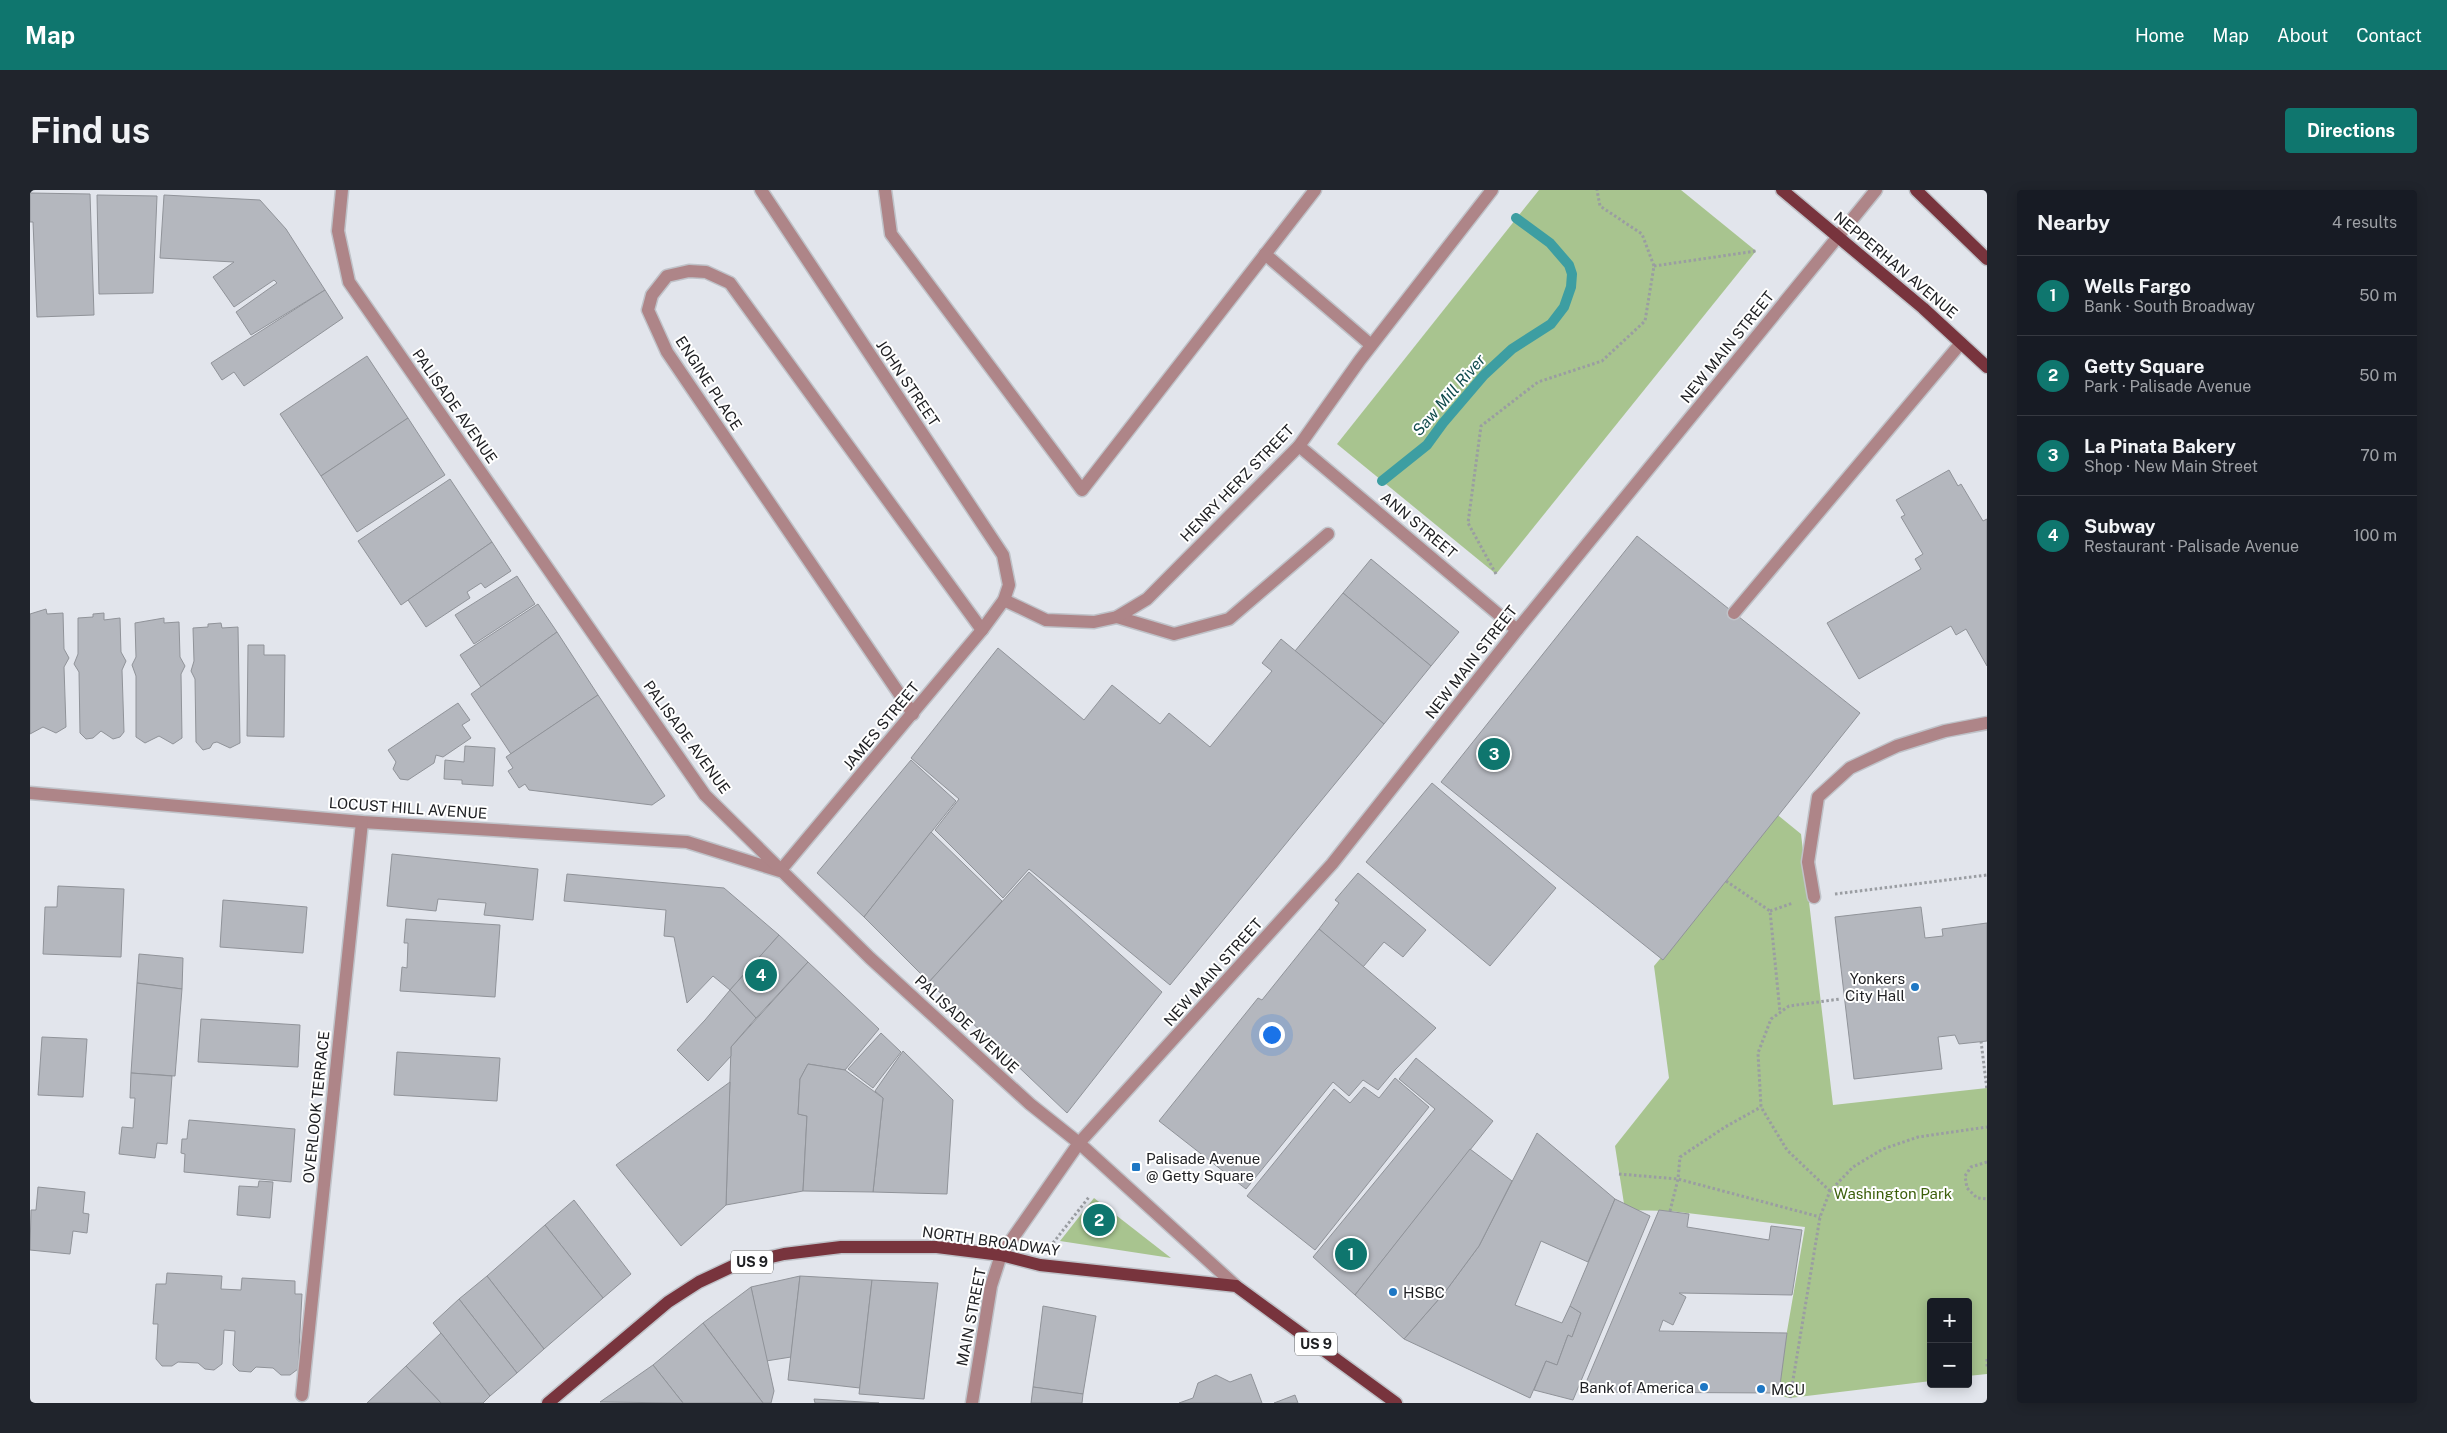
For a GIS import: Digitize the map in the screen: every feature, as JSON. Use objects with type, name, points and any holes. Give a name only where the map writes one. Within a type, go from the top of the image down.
[{"type":"main road","name":"NEPPERHAN AVENUE","points":[[1782,190],[1923,308],[1987,367]]},
{"type":"main road","points":[[1916,190],[1987,260]]},
{"type":"main road","name":"NORTH BROADWAY","points":[[548,1403],[668,1302],[699,1282],[733,1266],[784,1254],[840,1247],[937,1246],[1001,1255],[1040,1265],[1236,1286]]},
{"type":"main road","name":"US 9","points":[[1236,1286],[1396,1403]]},
{"type":"street","name":"PALISADE AVENUE","points":[[342,190],[338,231],[349,282],[705,795],[870,958],[1030,1104],[1080,1142],[1236,1286]]},
{"type":"street","name":"JOHN STREET","points":[[761,190],[1003,555],[1009,585],[1004,600]]},
{"type":"street","points":[[885,190],[891,234],[1082,490],[1315,190]]},
{"type":"street","name":"HENRY HERZ STREET","points":[[1004,600],[1046,620],[1094,622],[1117,618],[1147,599],[1299,446],[1371,345],[1492,190]]},
{"type":"street","name":"NEW MAIN STREET","points":[[1080,1142],[1332,864],[1517,630],[1876,190]]},
{"type":"street","points":[[1265,254],[1371,345]]},
{"type":"street","name":"ENGINE PLACE","points":[[913,714],[667,352],[648,310],[652,295],[667,276],[689,271],[706,272],[730,283],[982,630]]},
{"type":"street","points":[[1734,613],[1961,343]]},
{"type":"street","name":"ANN STREET","points":[[1299,446],[1517,630]]},
{"type":"street","points":[[1117,618],[1174,634],[1229,619],[1328,534]]},
{"type":"street","name":"JAMES STREET","points":[[780,871],[913,714],[982,630],[1004,600]]},
{"type":"street","points":[[1814,897],[1808,862],[1818,796],[1850,768],[1897,746],[1945,731],[1987,723]]},
{"type":"street","name":"LOCUST HILL AVENUE","points":[[30,792],[362,822],[687,842],[780,871]]},
{"type":"street","name":"OVERLOOK TERRACE","points":[[302,1395],[362,822]]},
{"type":"street","name":"MAIN STREET","points":[[972,1403],[991,1286],[1001,1255],[1080,1142]]},
{"type":"path","points":[[1496,574],[1468,523],[1481,426],[1538,382],[1602,361],[1645,321],[1654,266],[1642,234],[1600,206],[1597,190]]},
{"type":"path","points":[[1654,266],[1756,251]]},
{"type":"path","points":[[1770,911],[1814,897],[1987,874]]},
{"type":"path","points":[[1726,881],[1770,911]]},
{"type":"path","points":[[1770,911],[1780,1013]]},
{"type":"path","points":[[1830,1191],[1787,1150],[1761,1107],[1758,1053],[1772,1019],[1789,1006],[1840,999]]},
{"type":"path","points":[[1981,1041],[1987,1090]]},
{"type":"path","points":[[1670,1211],[1678,1180],[1680,1157],[1725,1127],[1761,1107]]},
{"type":"path","points":[[1790,1398],[1820,1217],[1830,1191],[1852,1167],[1883,1149],[1918,1137],[1987,1127]]},
{"type":"path","points":[[1987,1162],[1971,1167],[1965,1176],[1967,1188],[1977,1198],[1987,1199]]},
{"type":"path","points":[[1619,1174],[1678,1180],[1820,1217]]},
{"type":"path","points":[[1050,1247],[1088,1197]]},
{"type":"path","points":[[1987,1359],[1987,1368]]},
{"type":"green space","points":[[1539,190],[1681,190],[1756,251],[1496,574],[1337,444]]},
{"type":"green space","name":"Washington Park","points":[[1774,812],[1801,834],[1833,1105],[1987,1088],[1987,1374],[1972,1376],[1972,1298],[1927,1298],[1927,1381],[1790,1398],[1776,1395],[1805,1227],[1670,1211],[1625,1210],[1615,1146],[1669,1078],[1654,966],[1726,881]]},
{"type":"green space","points":[[1094,1198],[1171,1258],[1060,1241]]},
{"type":"building","points":[[30,193],[90,194],[94,315],[37,317],[33,222],[30,222]]},
{"type":"building","points":[[97,195],[157,196],[153,293],[99,294]]},
{"type":"building","points":[[164,195],[260,200],[286,229],[325,290],[251,335],[236,312],[277,283],[274,280],[234,307],[213,277],[234,262],[160,258]]},
{"type":"building","points":[[325,290],[343,318],[244,386],[234,372],[222,380],[211,363]]},
{"type":"building","points":[[367,356],[408,418],[321,476],[280,414]]},
{"type":"building","points":[[408,418],[445,475],[357,532],[321,476]]},
{"type":"building","points":[[1949,470],[1958,486],[1961,484],[1983,521],[1987,519],[1987,666],[1966,629],[1956,635],[1951,626],[1859,679],[1827,623],[1921,569],[1915,559],[1923,554],[1901,517],[1905,515],[1896,500]]},
{"type":"building","points":[[450,479],[492,542],[401,605],[358,541]]},
{"type":"building","points":[[1637,536],[1860,713],[1663,960],[1441,782]]},
{"type":"building","points":[[492,542],[511,571],[485,588],[481,583],[467,592],[470,598],[426,627],[408,600]]},
{"type":"building","points":[[1371,559],[1459,632],[1431,666],[1343,593]]},
{"type":"building","points":[[517,576],[535,604],[474,644],[455,615]]},
{"type":"building","points":[[1343,593],[1431,666],[1384,724],[1295,651]]},
{"type":"building","points":[[538,604],[557,632],[481,687],[460,655]]},
{"type":"building","points":[[46,609],[47,614],[63,613],[64,649],[69,658],[64,667],[66,727],[56,733],[43,727],[30,734],[30,614]]},
{"type":"building","points":[[104,613],[104,620],[120,618],[121,652],[126,661],[122,670],[124,732],[120,737],[113,739],[101,731],[93,738],[86,739],[80,733],[79,672],[74,664],[78,654],[78,618],[93,617],[93,614]]},
{"type":"building","points":[[164,618],[164,623],[179,622],[180,657],[185,666],[181,674],[182,738],[173,744],[159,736],[145,743],[136,737],[136,676],[132,665],[136,657],[135,623]]},
{"type":"building","points":[[221,623],[222,628],[238,627],[240,743],[230,748],[217,742],[213,743],[210,748],[203,750],[196,742],[195,679],[191,671],[194,661],[193,628],[208,627],[208,624]]},
{"type":"building","points":[[557,632],[598,695],[511,754],[471,694]]},
{"type":"building","points":[[1281,639],[1384,724],[1170,985],[1029,869],[1003,898],[935,830],[959,799],[911,758],[998,648],[1084,720],[1112,685],[1160,724],[1169,713],[1210,747],[1272,671],[1262,663]]},
{"type":"building","points":[[248,645],[264,645],[264,655],[285,655],[284,737],[247,736]]},
{"type":"building","points":[[598,695],[665,796],[652,805],[529,790],[525,784],[519,788],[508,771],[513,768],[506,757]]},
{"type":"building","points":[[458,703],[470,720],[462,725],[471,738],[443,757],[436,755],[434,763],[408,780],[400,779],[393,769],[396,762],[388,750]]},
{"type":"building","points":[[465,746],[495,748],[493,786],[462,784],[462,780],[444,779],[445,760],[464,762]]},
{"type":"building","points":[[911,760],[956,801],[864,917],[817,873]]},
{"type":"building","points":[[1432,783],[1556,888],[1490,966],[1366,862]]},
{"type":"building","points":[[931,832],[1002,901],[929,982],[864,917]]},
{"type":"building","points":[[392,854],[538,869],[533,920],[484,915],[486,903],[438,899],[436,911],[387,906]]},
{"type":"building","points":[[1029,872],[1162,992],[1067,1113],[929,982]]},
{"type":"building","points":[[1358,873],[1426,930],[1403,957],[1384,942],[1363,967],[1319,929],[1339,903],[1335,900]]},
{"type":"building","points":[[567,874],[724,888],[779,935],[730,990],[713,976],[687,1003],[674,937],[664,936],[666,910],[564,901]]},
{"type":"building","points":[[58,886],[124,889],[121,957],[43,954],[45,907],[57,907]]},
{"type":"building","points":[[223,900],[307,907],[303,953],[220,947]]},
{"type":"building","name":"Yonkers City Hall","points":[[1921,907],[1925,938],[1943,936],[1942,929],[1987,923],[1987,1041],[1959,1044],[1955,1035],[1938,1037],[1942,1069],[1854,1079],[1835,917]]},
{"type":"building","points":[[406,919],[500,925],[495,997],[400,991],[402,967],[407,968],[408,943],[404,943]]},
{"type":"building","points":[[1319,929],[1436,1028],[1378,1090],[1363,1080],[1349,1096],[1333,1082],[1246,1189],[1159,1121],[1258,998],[1262,1000]]},
{"type":"building","points":[[779,935],[808,962],[756,1018],[730,990]]},
{"type":"building","points":[[139,954],[183,958],[182,989],[137,983]]},
{"type":"building","points":[[808,962],[879,1029],[845,1070],[808,1064],[800,1079],[798,1114],[807,1116],[803,1191],[726,1205],[731,1047]]},
{"type":"building","points":[[137,983],[182,989],[175,1076],[131,1073]]},
{"type":"building","points":[[730,990],[756,1018],[731,1047],[731,1056],[708,1081],[677,1050]]},
{"type":"building","points":[[201,1019],[300,1025],[298,1067],[198,1062]]},
{"type":"building","points":[[881,1033],[901,1052],[873,1088],[848,1069]]},
{"type":"building","points":[[42,1037],[87,1039],[83,1097],[38,1095]]},
{"type":"building","points":[[903,1051],[953,1100],[947,1194],[873,1192],[883,1098],[875,1091]]},
{"type":"building","points":[[397,1052],[500,1058],[497,1101],[394,1095]]},
{"type":"building","points":[[1416,1058],[1493,1121],[1355,1295],[1313,1257],[1435,1109],[1399,1079]]},
{"type":"building","points":[[808,1064],[845,1070],[883,1098],[873,1192],[803,1191],[807,1116],[798,1114],[800,1079]]},
{"type":"building","points":[[131,1073],[172,1076],[167,1144],[157,1143],[155,1158],[119,1154],[122,1127],[133,1128],[135,1098],[130,1098]]},
{"type":"building","points":[[1395,1078],[1429,1107],[1315,1250],[1247,1196],[1334,1089],[1350,1103],[1364,1087],[1379,1098]]},
{"type":"building","points":[[730,1082],[726,1205],[681,1246],[616,1165]]},
{"type":"building","points":[[189,1120],[295,1129],[291,1182],[184,1172],[185,1154],[181,1153],[182,1139],[187,1139]]},
{"type":"building","points":[[1537,1133],[1615,1199],[1588,1262],[1541,1241],[1515,1305],[1562,1323],[1570,1306],[1581,1313],[1572,1337],[1568,1335],[1557,1365],[1546,1361],[1530,1398],[1404,1339],[1445,1292],[1479,1246]]},
{"type":"building","points":[[1470,1149],[1512,1181],[1479,1246],[1445,1292],[1404,1339],[1355,1295]]},
{"type":"building","points":[[259,1181],[273,1182],[270,1218],[237,1215],[239,1186],[258,1187]]},
{"type":"building","points":[[38,1187],[85,1192],[83,1213],[89,1214],[87,1233],[73,1231],[70,1254],[30,1250],[31,1210],[36,1210]]},
{"type":"building","points":[[1615,1199],[1650,1216],[1573,1400],[1534,1390],[1546,1361],[1557,1365],[1568,1335],[1572,1337],[1581,1313],[1570,1306]]},
{"type":"building","points":[[574,1200],[631,1274],[603,1298],[545,1225]]},
{"type":"building","points":[[1659,1210],[1689,1214],[1687,1227],[1769,1240],[1771,1226],[1802,1230],[1792,1295],[1679,1293],[1686,1297],[1673,1325],[1663,1320],[1659,1331],[1787,1333],[1779,1393],[1582,1392]]},
{"type":"building","points":[[545,1225],[603,1298],[544,1349],[487,1276]]},
{"type":"building","points":[[167,1273],[222,1276],[221,1289],[241,1290],[242,1278],[295,1281],[295,1294],[302,1294],[298,1369],[290,1375],[281,1375],[273,1368],[256,1367],[251,1372],[239,1371],[233,1365],[235,1331],[224,1330],[222,1364],[214,1370],[205,1369],[198,1363],[178,1362],[172,1366],[162,1366],[156,1359],[158,1324],[153,1324],[156,1284],[166,1284]]},
{"type":"building","points":[[487,1276],[544,1349],[517,1373],[459,1299]]},
{"type":"building","points":[[800,1276],[791,1357],[766,1361],[751,1287]]},
{"type":"building","points":[[800,1276],[872,1280],[860,1388],[788,1380]]},
{"type":"building","points":[[872,1280],[938,1283],[924,1399],[859,1394]]},
{"type":"building","points":[[751,1287],[774,1391],[771,1403],[763,1403],[703,1323]]},
{"type":"building","points":[[459,1299],[517,1373],[490,1396],[433,1323]]},
{"type":"building","points":[[1043,1306],[1096,1316],[1083,1394],[1033,1387]]},
{"type":"building","points":[[703,1323],[763,1403],[683,1403],[653,1365]]},
{"type":"building","points":[[441,1333],[490,1396],[483,1403],[441,1403],[406,1366]]},
{"type":"building","points":[[653,1365],[683,1403],[600,1402]]},
{"type":"building","points":[[406,1366],[441,1403],[367,1403]]},
{"type":"building","points":[[1251,1374],[1262,1403],[1179,1403],[1193,1398],[1198,1383],[1216,1375],[1230,1382]]},
{"type":"building","points":[[1033,1387],[1083,1394],[1082,1403],[1031,1403]]},
{"type":"building","points":[[1295,1395],[1298,1403],[1274,1403]]},
{"type":"building","points":[[814,1399],[879,1403],[815,1403]]},
{"type":"waterway","name":"Saw Mill River","points":[[1382,481],[1427,445],[1484,375],[1512,349],[1551,324],[1564,307],[1571,287],[1572,274],[1569,265],[1550,243],[1516,218]]},
{"type":"place","name":"La Pinata Bakery","points":[[1494,754]]},
{"type":"place","name":"Subway","points":[[761,975]]},
{"type":"place","name":"Yonkers City Hall","points":[[1915,987]]},
{"type":"place","name":"Palisade Avenue @ Getty Square","points":[[1136,1167]]},
{"type":"place","name":"Getty Square","points":[[1099,1220]]},
{"type":"place","name":"Wells Fargo","points":[[1351,1254]]},
{"type":"place","name":"HSBC","points":[[1393,1292]]},
{"type":"place","name":"Bank of America","points":[[1704,1387]]},
{"type":"place","name":"MCU","points":[[1761,1389]]}]
